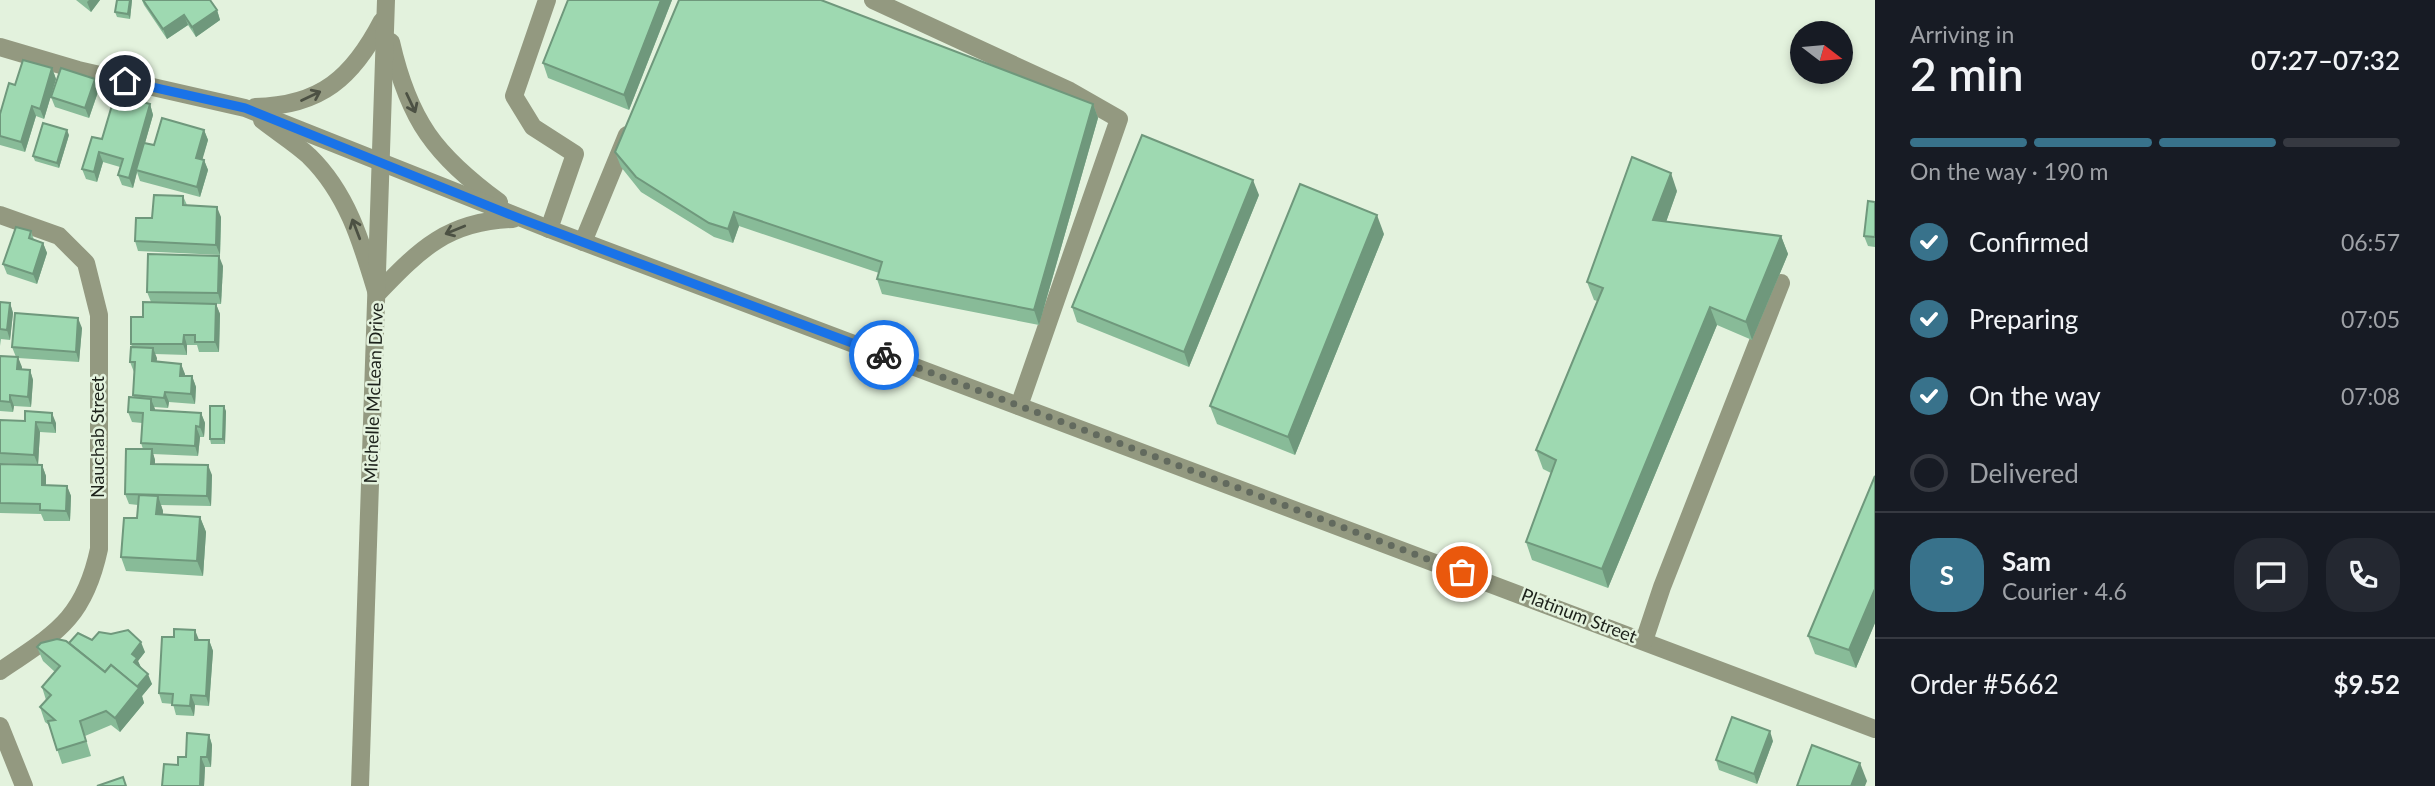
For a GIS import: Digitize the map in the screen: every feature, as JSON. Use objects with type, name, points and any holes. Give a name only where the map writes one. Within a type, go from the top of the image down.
[{"type":"street","points":[[547,0],[514,96],[533,127],[575,153],[549,229]]},
{"type":"street","points":[[873,0],[1070,91],[1119,119],[1019,406]]},
{"type":"street","points":[[0,47],[78,71],[245,108],[286,107],[341,79],[365,55],[386,7]]},
{"type":"street","points":[[386,7],[399,78],[438,152],[464,176],[521,219]]},
{"type":"street","name":"Michelle McLean Drive","points":[[360,786],[386,7]]},
{"type":"street","points":[[245,108],[308,155],[333,183],[356,225],[377,294],[415,254],[449,231],[484,220],[521,219]]},
{"type":"street","name":"Platinum Street","points":[[245,108],[381,160],[521,219],[1875,729]]},
{"type":"street","points":[[583,242],[635,115]]},
{"type":"street","name":"Nauchab Street","points":[[0,215],[59,236],[86,263],[99,315],[99,549],[92,581],[82,604],[62,627],[0,671]]},
{"type":"street","points":[[1644,641],[1662,587],[1782,283]]},
{"type":"street","points":[[0,726],[24,786]]},
{"type":"building","points":[[117,0],[130,0],[128,14],[115,12]]},
{"type":"building","points":[[143,0],[210,0],[217,10],[192,27],[184,15],[163,29]]},
{"type":"building","points":[[568,0],[661,0],[624,95],[543,63]]},
{"type":"building","points":[[679,0],[821,0],[1093,104],[1034,310],[877,279],[882,262],[734,212],[728,229],[709,223],[636,177],[615,152]]},
{"type":"building","points":[[23,60],[52,68],[40,109],[32,106],[21,142],[0,136],[0,114],[9,83],[15,85]]},
{"type":"building","points":[[61,68],[95,79],[85,108],[51,97]]},
{"type":"building","points":[[115,95],[150,104],[129,178],[118,175],[123,159],[99,152],[94,172],[82,169],[92,137],[102,139]]},
{"type":"building","points":[[162,118],[204,130],[196,158],[204,160],[197,187],[136,170],[144,143],[154,145]]},
{"type":"building","points":[[43,123],[67,130],[57,163],[33,156]]},
{"type":"building","points":[[1142,135],[1253,180],[1184,352],[1072,307]]},
{"type":"building","points":[[1632,157],[1671,173],[1653,220],[1781,236],[1746,322],[1710,307],[1602,569],[1526,542],[1556,460],[1536,450],[1603,288],[1587,282]]},
{"type":"building","points":[[1300,184],[1377,215],[1288,437],[1210,406]]},
{"type":"building","points":[[154,195],[183,196],[183,205],[217,207],[216,245],[135,241],[136,218],[152,218]]},
{"type":"building","points":[[1868,201],[1875,202],[1875,237],[1864,236]]},
{"type":"building","points":[[16,227],[31,231],[29,238],[43,243],[33,274],[3,264]]},
{"type":"building","points":[[148,254],[219,256],[218,293],[147,292]]},
{"type":"building","points":[[0,302],[10,303],[7,330],[0,329]]},
{"type":"building","points":[[143,302],[216,304],[215,342],[195,342],[195,335],[184,335],[183,344],[131,344],[131,317],[143,317]]},
{"type":"building","points":[[15,313],[78,318],[76,352],[12,347]]},
{"type":"building","points":[[131,347],[153,348],[152,361],[181,364],[180,376],[192,376],[191,394],[165,392],[164,398],[133,395],[135,362],[130,362]]},
{"type":"building","points":[[0,356],[18,357],[17,369],[30,370],[28,397],[10,395],[10,402],[0,401]]},
{"type":"building","points":[[129,397],[151,399],[151,410],[201,413],[200,427],[196,426],[195,446],[141,443],[143,413],[128,412]]},
{"type":"building","points":[[210,406],[224,406],[223,439],[210,439]]},
{"type":"building","points":[[25,411],[52,413],[52,423],[36,422],[34,455],[0,453],[0,420],[25,421]]},
{"type":"building","points":[[126,449],[152,449],[151,464],[208,465],[207,496],[125,494]]},
{"type":"building","points":[[0,464],[42,465],[42,485],[67,486],[66,511],[40,510],[40,504],[0,503]]},
{"type":"building","points":[[1875,476],[1875,589],[1849,650],[1808,636]]},
{"type":"building","points":[[139,495],[158,496],[156,514],[200,517],[197,561],[121,557],[124,518],[137,518]]},
{"type":"building","points":[[174,629],[195,630],[195,640],[209,640],[206,696],[191,695],[190,706],[172,705],[173,694],[159,693],[162,637],[174,637]]},
{"type":"building","points":[[128,630],[141,642],[132,654],[137,658],[134,662],[148,674],[137,687],[111,665],[105,672],[69,643],[78,633],[92,640],[99,632],[111,634]]},
{"type":"building","points":[[57,639],[66,641],[105,672],[111,665],[139,688],[115,718],[106,711],[80,721],[86,741],[57,750],[48,721],[55,720],[40,707],[51,695],[42,687],[60,666],[37,647],[41,643]]},
{"type":"building","points":[[1732,717],[1770,731],[1754,774],[1716,760]]},
{"type":"building","points":[[187,733],[209,735],[207,757],[201,757],[200,786],[162,786],[164,764],[178,765],[178,757],[186,757]]},
{"type":"building","points":[[1812,745],[1860,763],[1851,786],[1797,786]]},
{"type":"building","points":[[123,777],[126,786],[97,786]]},
{"type":"way so far","points":[[884,355],[1462,572]]},
{"type":"route","points":[[125,81],[245,108],[381,160],[521,219],[884,355]]}]
